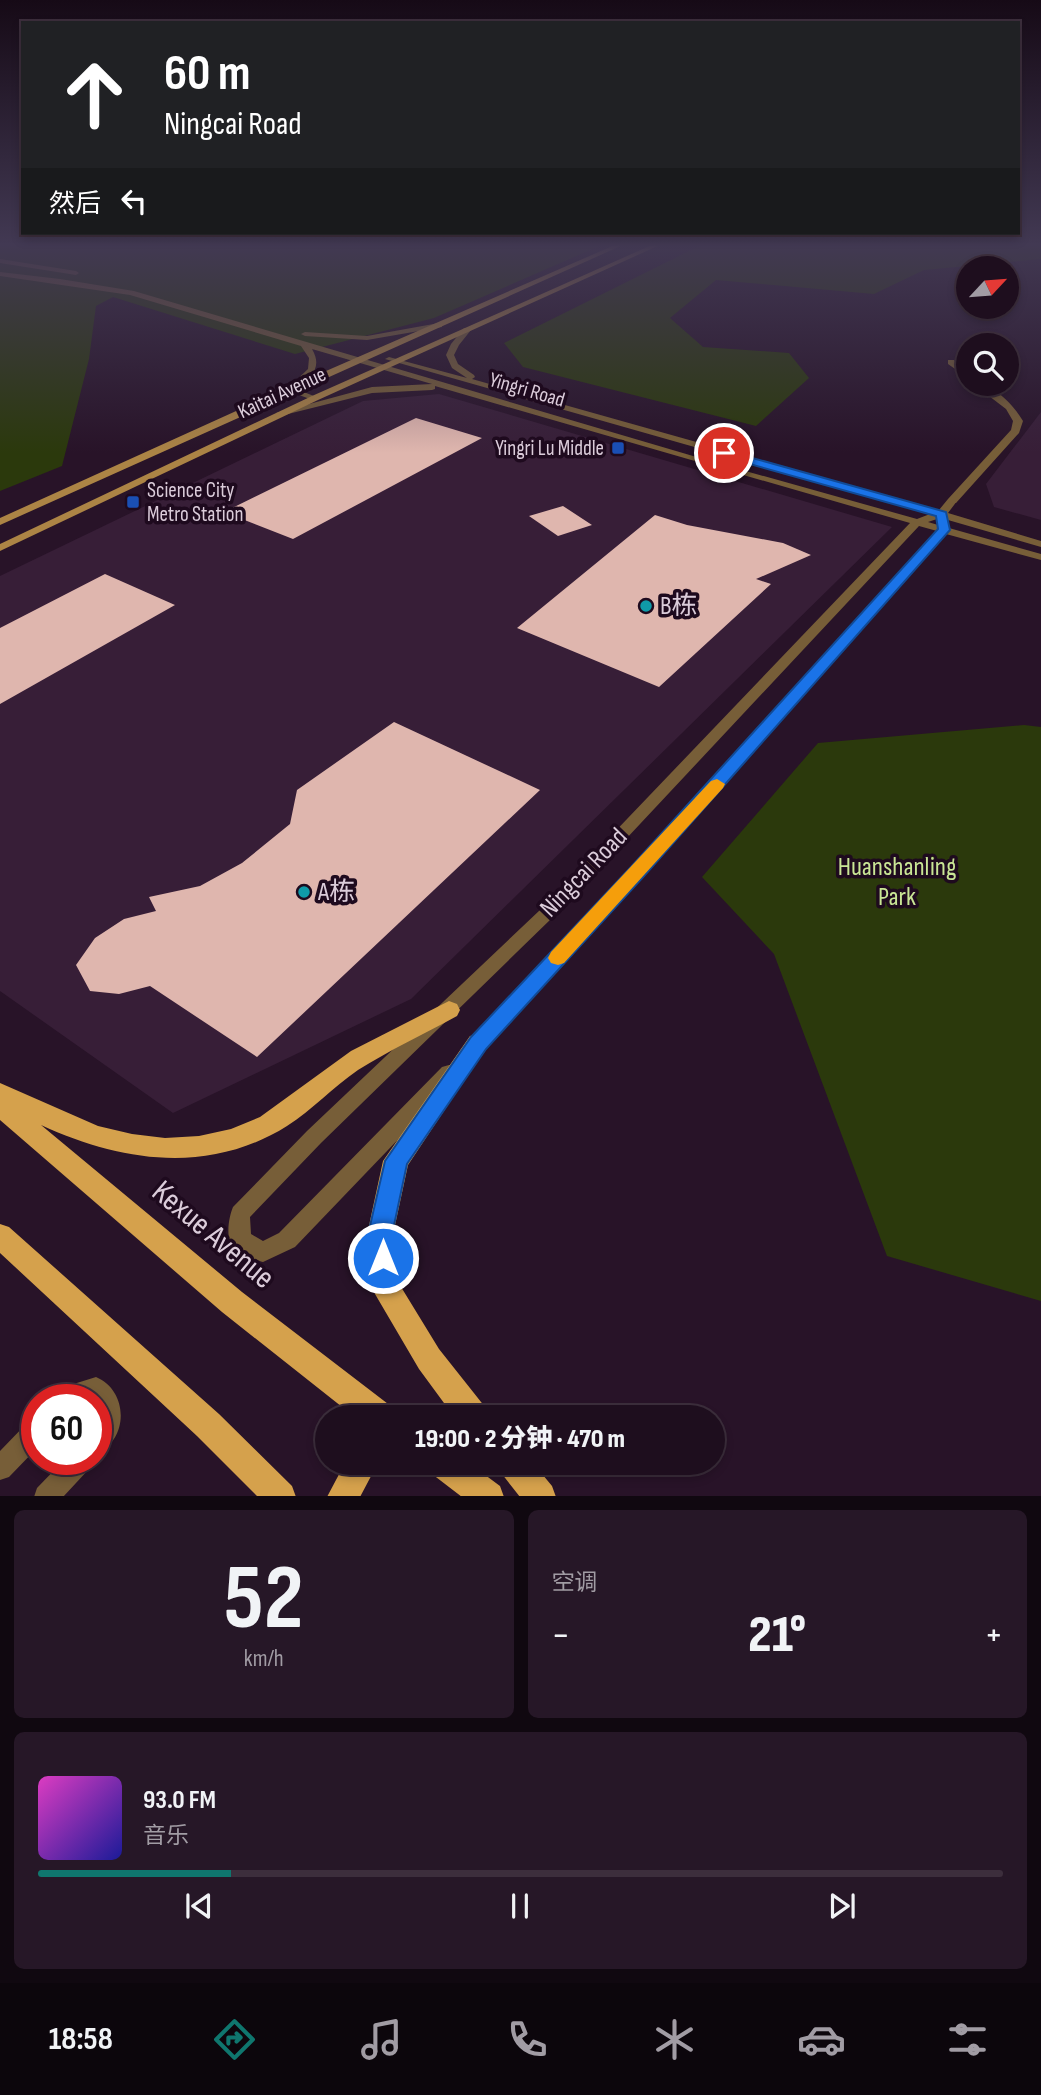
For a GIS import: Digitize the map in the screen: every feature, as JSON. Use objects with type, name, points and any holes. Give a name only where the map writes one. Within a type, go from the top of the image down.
[{"type":"main road","name":"Kaitai Avenue","points":[[0,522],[290,390],[466,314]]},
{"type":"main road","name":"Kaitai Avenue","points":[[0,548],[315,398],[503,314]]},
{"type":"main road","points":[[0,1093],[74,1129],[109,1142],[146,1149],[224,1143],[268,1124],[303,1102],[358,1059],[449,1010]]},
{"type":"main road","points":[[464,1405],[429,1359],[384,1285],[381,1230],[396,1161],[478,1043]]},
{"type":"main road","name":"Kexue Avenue","points":[[0,1105],[232,1302],[364,1405]]},
{"type":"main road","points":[[0,1236],[208,1425],[281,1496]]},
{"type":"main road","points":[[342,1496],[355,1475]]},
{"type":"main road","points":[[460,1475],[489,1496]]},
{"type":"main road","points":[[523,1475],[541,1496]]},
{"type":"street","name":"Yingri Road","points":[[207,314],[372,354],[494,389],[943,522],[1041,557]]},
{"type":"street","name":"Yingri Road","points":[[222,314],[304,339],[384,368],[917,522]]},
{"type":"street","points":[[290,390],[311,372],[314,366],[312,353],[304,339],[367,338],[441,325]]},
{"type":"street","points":[[467,330],[452,346],[451,362],[459,371],[494,389]]},
{"type":"street","points":[[951,362],[956,366]]},
{"type":"street","points":[[279,415],[372,390],[419,386],[472,393]]},
{"type":"street","points":[[290,390],[315,398]]},
{"type":"street","name":"Ningcai Road","points":[[917,522],[546,914],[449,1010],[284,1165],[240,1214],[240,1239],[263,1252],[287,1240],[478,1043],[647,862],[943,522],[952,502],[1016,431],[1018,421],[1010,407],[994,396]]},
{"type":"street","points":[[917,522],[943,522]]},
{"type":"street","name":"Yingri Road","points":[[943,522],[1041,544]]},
{"type":"street","points":[[0,1468],[21,1447]]},
{"type":"street","points":[[46,1496],[66,1475]]},
{"type":"shaded area","points":[[439,394],[892,527],[411,999],[173,1113],[0,991],[0,576],[363,401]]},
{"type":"shaded area","points":[[1041,412],[1041,520],[994,507],[986,484]]},
{"type":"green space","points":[[0,314],[95,314],[89,359],[62,466],[0,491]]},
{"type":"green space","points":[[167,314],[444,314],[434,318],[295,354]]},
{"type":"green space","points":[[563,314],[675,314],[670,318],[703,347],[789,353],[809,378],[756,426],[523,367],[504,343]]},
{"type":"green space","name":"Huanshanling Park","points":[[1024,725],[1041,727],[1041,1301],[887,1256],[774,954],[702,877],[818,743]]},
{"type":"building","points":[[416,418],[482,438],[293,539],[224,512]]},
{"type":"building","points":[[563,506],[592,525],[558,536],[529,516]]},
{"type":"building","name":"B栋","points":[[655,515],[687,525],[783,543],[811,555],[756,579],[771,584],[659,687],[517,628]]},
{"type":"building","points":[[105,574],[175,605],[0,704],[0,628]]},
{"type":"building","name":"A栋","points":[[394,722],[540,790],[257,1057],[150,986],[119,994],[90,991],[76,965],[95,938],[124,919],[156,911],[149,897],[200,886],[242,863],[290,824],[297,790]]},
{"type":"slow traffic","points":[[558,958],[717,784]]},
{"type":"place","name":"Yingri Lu Middle","points":[[618,448]]},
{"type":"place","name":"Science City Metro Station","points":[[133,502]]},
{"type":"place","name":"B栋","points":[[646,606]]},
{"type":"place","name":"A栋","points":[[304,892]]},
{"type":"route","points":[[383,1258],[381,1230],[396,1161],[478,1043],[637,872],[944,530],[942,514],[724,453]]}]
